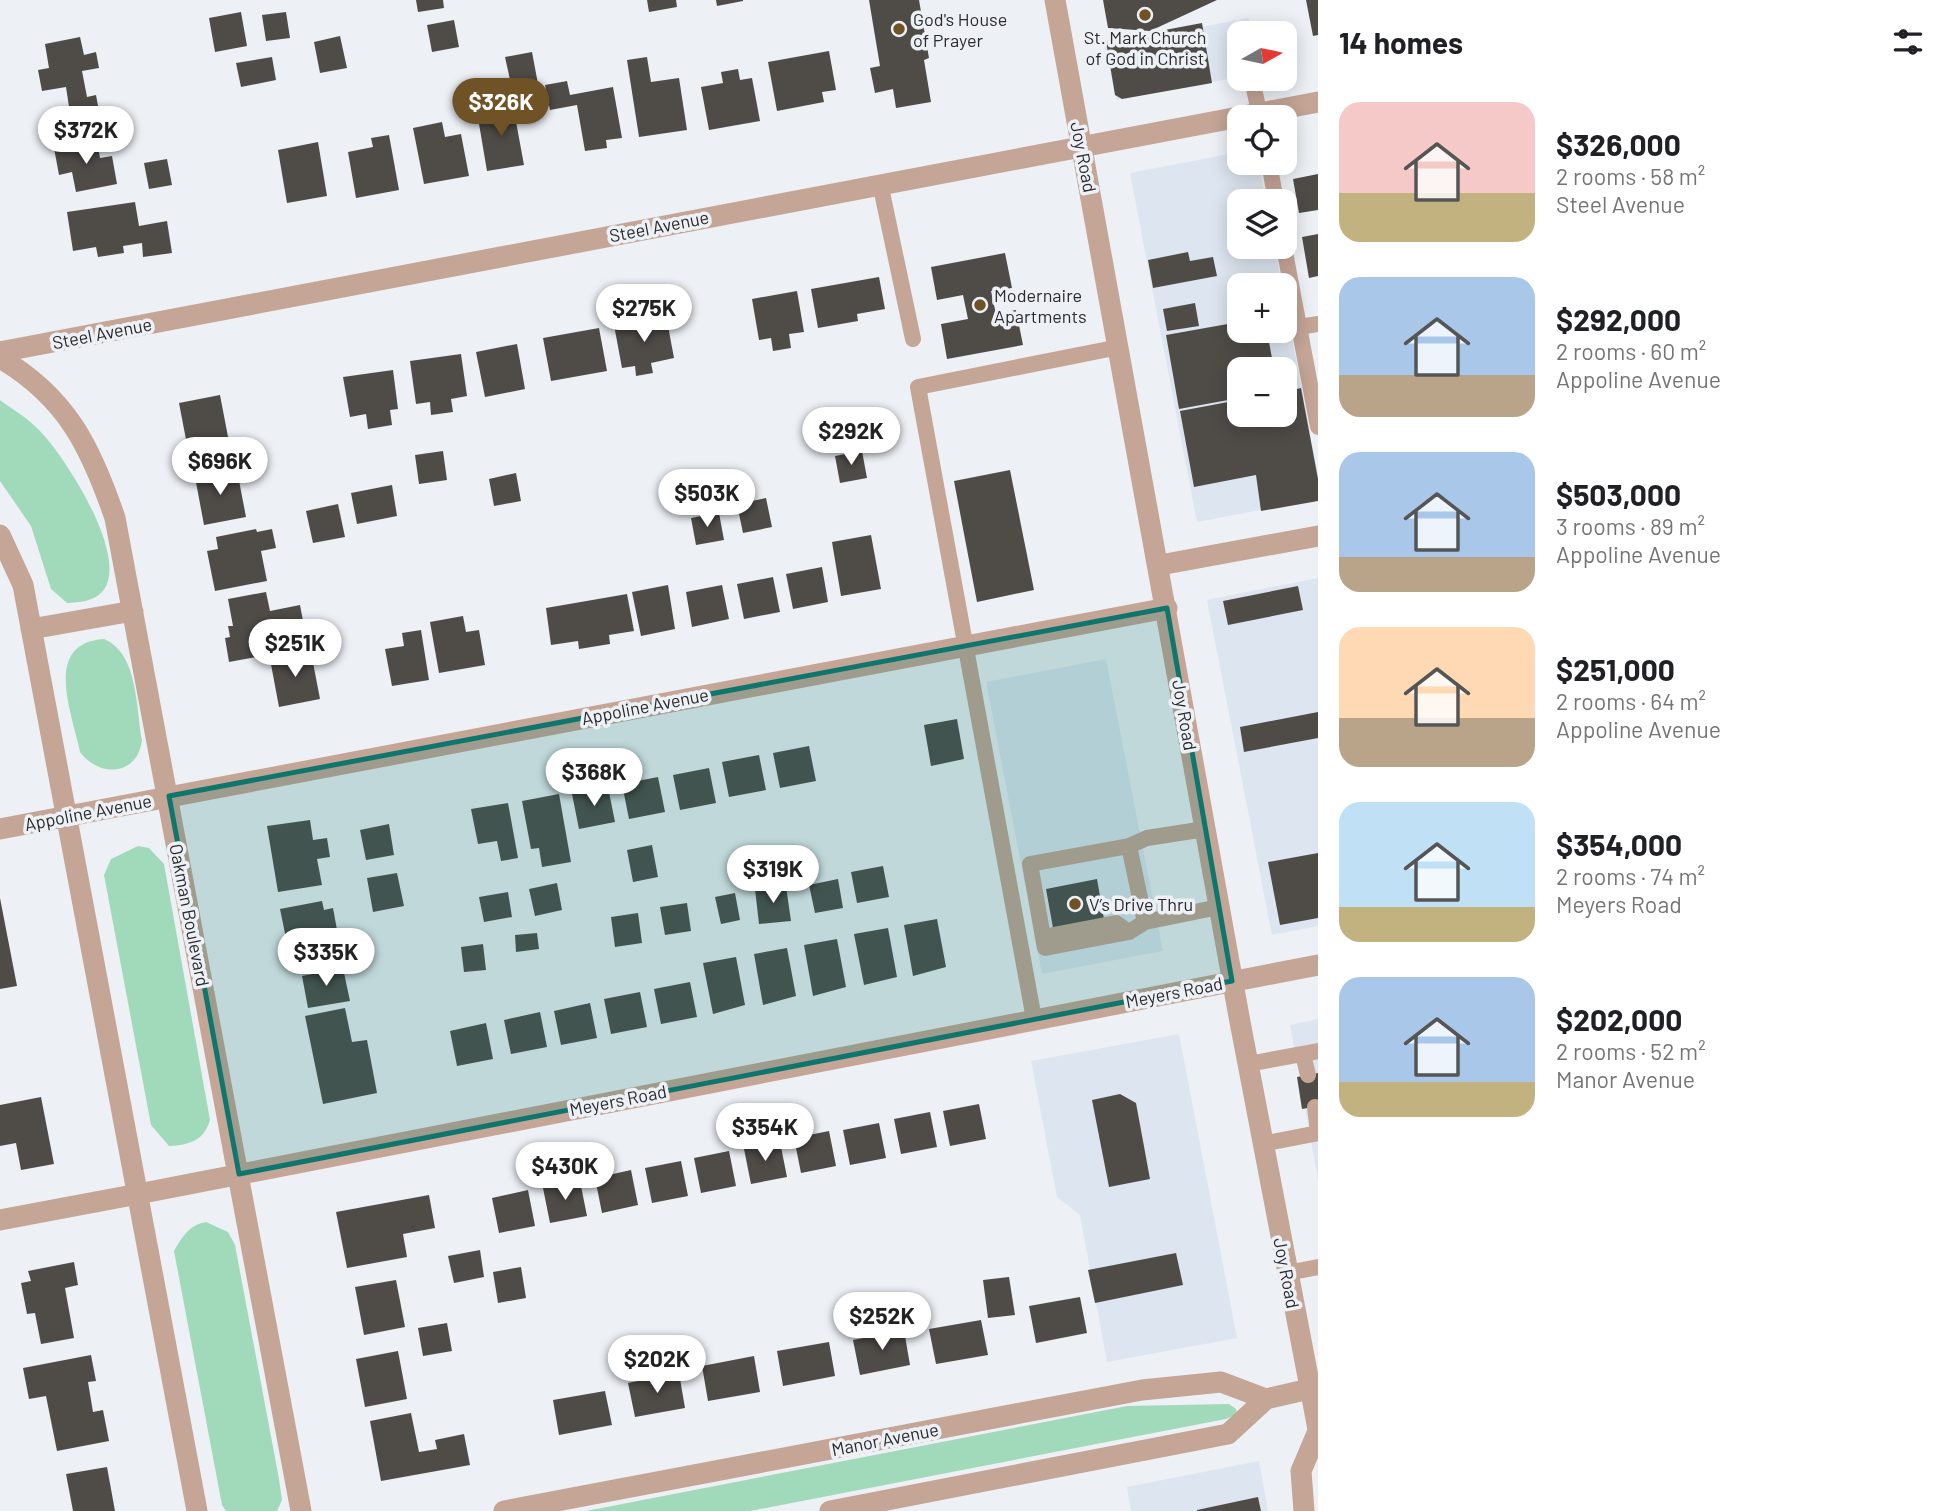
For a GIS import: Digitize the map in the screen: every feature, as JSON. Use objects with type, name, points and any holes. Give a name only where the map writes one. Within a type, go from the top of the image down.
[{"type":"street","name":"Joy Road","points":[[1055,0],[1160,565],[1262,1144],[1287,1273],[1309,1339],[1318,1430],[1301,1471],[1304,1511]]},
{"type":"street","name":"Steel Avenue","points":[[1297,107],[1318,102]]},
{"type":"street","name":"Steel Avenue","points":[[0,352],[1082,144],[1227,120]]},
{"type":"street","name":"Oakman Boulevard","points":[[0,358],[47,392],[69,417],[86,443],[115,518],[301,1511]]},
{"type":"street","points":[[0,535],[23,585],[197,1511]]},
{"type":"street","points":[[1160,565],[1318,536]]},
{"type":"street","name":"Appoline Avenue","points":[[0,829],[1167,608]]},
{"type":"street","points":[[31,629],[133,611]]},
{"type":"street","name":"Meyers Road","points":[[0,1220],[1232,981],[1317,970]]},
{"type":"street","name":"Manor Avenue","points":[[504,1511],[1142,1390],[1221,1382],[1266,1399]]},
{"type":"street","points":[[830,1511],[1228,1434],[1266,1399],[1314,1388]]},
{"type":"lane","points":[[880,183],[913,339]]},
{"type":"lane","points":[[1286,259],[1318,427]]},
{"type":"lane","points":[[1299,327],[1318,324]]},
{"type":"lane","points":[[1034,1019],[918,387],[1119,347]]},
{"type":"lane","points":[[1205,829],[1147,838],[1129,846],[1030,864],[1045,948],[1129,932],[1145,922],[1219,906]]},
{"type":"lane","points":[[1129,846],[1145,922]]},
{"type":"lane","points":[[1248,1065],[1311,1052],[1308,1075]]},
{"type":"lane","points":[[1262,1144],[1318,1132],[1315,1107]]},
{"type":"lane","points":[[1287,1273],[1318,1267]]},
{"type":"highlighted area","points":[[1167,608],[1232,981],[239,1174],[169,796]]},
{"type":"shaded area","points":[[1227,22],[1227,79],[1117,100],[1104,45]]},
{"type":"shaded area","points":[[1227,154],[1227,175],[1261,175],[1264,189],[1227,189],[1227,259],[1277,259],[1279,273],[1227,273],[1227,343],[1293,343],[1296,357],[1227,357],[1227,427],[1297,427],[1297,364],[1318,476],[1318,499],[1197,522],[1130,173]]},
{"type":"shaded area","points":[[1318,578],[1318,926],[1272,935],[1207,600]]},
{"type":"shaded area","points":[[1106,659],[1163,951],[1042,974],[986,682]]},
{"type":"shaded area","points":[[1318,1019],[1318,1180],[1290,1025]]},
{"type":"shaded area","points":[[1179,1034],[1237,1338],[1107,1362],[1080,1215],[1057,1197],[1031,1061]]},
{"type":"shaded area","points":[[1259,1461],[1268,1511],[1131,1511],[1127,1487]]},
{"type":"green space","points":[[0,400],[30,422],[50,443],[64,461],[91,508],[108,556],[109,577],[102,592],[94,598],[67,603],[51,589],[31,526],[0,481]]},
{"type":"green space","points":[[104,639],[115,646],[129,668],[134,682],[142,740],[133,761],[117,769],[97,766],[80,752],[66,682],[67,666],[73,653],[85,643]]},
{"type":"green space","points":[[138,846],[149,848],[164,864],[210,1120],[200,1137],[189,1143],[169,1146],[151,1125],[104,875],[111,859]]},
{"type":"green space","points":[[206,1222],[228,1232],[235,1245],[279,1479],[282,1500],[277,1511],[226,1511],[222,1505],[174,1251],[191,1229]]},
{"type":"green space","points":[[1229,1404],[1236,1409],[1237,1414],[1226,1419],[750,1511],[586,1511],[1127,1406]]},
{"type":"building","points":[[416,0],[443,0],[444,8],[418,12]]},
{"type":"building","points":[[647,0],[676,0],[677,7],[649,12]]},
{"type":"building","points":[[716,0],[743,0],[743,1],[717,6]]},
{"type":"building","name":"God's House of Prayer","points":[[869,0],[919,0],[929,58],[924,60],[931,102],[896,108],[893,89],[875,93],[870,68],[880,66]]},
{"type":"building","name":"St. Mark Church of God in Christ","points":[[1103,0],[1217,0],[1150,31],[1108,28]]},
{"type":"building","points":[[1306,0],[1318,0],[1318,35],[1313,36]]},
{"type":"building","points":[[241,12],[247,46],[215,52],[209,18]]},
{"type":"building","points":[[286,12],[290,38],[266,41],[262,15]]},
{"type":"building","points":[[454,20],[459,47],[432,52],[427,25]]},
{"type":"building","points":[[1202,23],[1212,83],[1122,99],[1115,95],[1106,41]]},
{"type":"building","points":[[340,36],[347,68],[320,73],[314,42]]},
{"type":"building","points":[[80,37],[84,55],[96,52],[99,68],[82,71],[87,97],[96,95],[101,122],[72,127],[66,87],[42,91],[38,70],[49,68],[45,44]]},
{"type":"building","points":[[829,51],[836,90],[822,92],[824,102],[777,111],[768,62]]},
{"type":"building","points":[[532,52],[538,84],[512,89],[505,57]]},
{"type":"building","points":[[272,57],[276,80],[241,87],[236,63]]},
{"type":"building","points":[[647,57],[651,82],[679,78],[687,130],[639,137],[627,60]]},
{"type":"building","points":[[738,69],[740,80],[752,78],[760,121],[709,130],[701,87],[723,83],[721,72]]},
{"type":"building","points":[[567,81],[570,95],[613,87],[622,138],[606,140],[607,148],[585,151],[577,105],[550,110],[545,85]]},
{"type":"building","points":[[512,100],[524,165],[487,171],[478,118],[497,115],[494,103]]},
{"type":"building","points":[[442,122],[445,137],[461,134],[469,176],[424,184],[413,128]]},
{"type":"building","points":[[389,135],[399,190],[356,198],[348,152],[373,147],[371,138]]},
{"type":"building","points":[[97,141],[100,158],[112,156],[117,184],[76,192],[72,172],[59,175],[54,148]]},
{"type":"building","points":[[318,142],[327,196],[287,203],[278,150]]},
{"type":"building","points":[[167,159],[172,185],[149,189],[144,163]]},
{"type":"building","points":[[1318,174],[1318,210],[1299,213],[1297,189],[1293,179]]},
{"type":"building","points":[[135,202],[139,226],[167,221],[172,253],[143,257],[142,243],[123,246],[124,253],[98,257],[96,247],[73,251],[67,212]]},
{"type":"building","points":[[1318,234],[1318,276],[1309,278],[1302,237]]},
{"type":"building","points":[[1188,252],[1190,261],[1213,257],[1217,276],[1153,288],[1148,260]]},
{"type":"building","name":"Modernaire Apartments","points":[[1005,253],[1012,288],[991,291],[996,314],[1016,310],[1023,345],[947,359],[941,324],[968,319],[963,295],[937,300],[931,267]]},
{"type":"building","points":[[879,277],[885,309],[857,314],[858,321],[818,328],[811,289]]},
{"type":"building","points":[[797,291],[804,332],[789,334],[791,348],[773,351],[771,338],[759,340],[752,299]]},
{"type":"building","points":[[1195,303],[1199,326],[1167,331],[1163,309]]},
{"type":"building","points":[[666,315],[674,358],[651,363],[653,373],[636,376],[635,366],[622,368],[614,325]]},
{"type":"building","points":[[1227,324],[1227,343],[1269,343],[1272,357],[1227,357],[1227,400],[1179,409],[1166,335]]},
{"type":"building","points":[[599,328],[607,371],[551,381],[543,338]]},
{"type":"building","points":[[517,344],[525,389],[485,397],[476,352]]},
{"type":"building","points":[[461,354],[467,396],[451,399],[453,412],[431,415],[430,402],[416,404],[410,361]]},
{"type":"building","points":[[393,370],[398,409],[390,410],[392,425],[368,429],[366,414],[350,417],[343,377]]},
{"type":"building","points":[[1301,388],[1318,479],[1318,501],[1261,511],[1256,475],[1194,487],[1180,411],[1227,402],[1227,427],[1297,427],[1297,389]]},
{"type":"building","points":[[220,395],[229,442],[188,450],[179,403]]},
{"type":"building","points":[[443,451],[447,480],[419,484],[415,455]]},
{"type":"building","points":[[862,451],[867,478],[840,483],[835,456]]},
{"type":"building","points":[[237,470],[246,517],[204,525],[195,477]]},
{"type":"building","points":[[1010,470],[1034,590],[977,602],[954,481]]},
{"type":"building","points":[[516,473],[521,501],[494,506],[489,479]]},
{"type":"building","points":[[392,485],[397,516],[357,524],[351,493]]},
{"type":"building","points":[[766,498],[772,527],[743,533],[737,504]]},
{"type":"building","points":[[338,504],[345,537],[313,543],[306,511]]},
{"type":"building","points":[[719,513],[724,540],[696,545],[691,518]]},
{"type":"building","points":[[256,529],[257,532],[272,529],[276,548],[261,551],[267,581],[215,591],[207,551],[218,549],[216,537]]},
{"type":"building","points":[[871,535],[881,589],[841,596],[832,542]]},
{"type":"building","points":[[822,567],[828,602],[793,609],[786,574]]},
{"type":"building","points":[[773,577],[780,612],[744,619],[737,584]]},
{"type":"building","points":[[668,585],[675,629],[641,636],[632,592]]},
{"type":"building","points":[[722,585],[729,619],[692,627],[686,592]]},
{"type":"building","points":[[1298,586],[1303,610],[1228,625],[1223,601]]},
{"type":"building","points":[[266,592],[270,611],[300,605],[307,642],[260,651],[261,656],[229,662],[225,638],[230,637],[228,626],[233,626],[228,599]]},
{"type":"building","points":[[627,594],[634,631],[609,635],[610,644],[579,649],[578,641],[551,645],[546,608]]},
{"type":"building","points":[[463,616],[466,632],[479,630],[485,665],[439,673],[430,622]]},
{"type":"building","points":[[421,630],[429,680],[392,686],[385,649],[404,646],[402,633]]},
{"type":"building","points":[[311,652],[320,699],[279,707],[270,659]]},
{"type":"building","points":[[1318,712],[1318,738],[1244,752],[1240,727]]},
{"type":"building","points":[[957,719],[964,759],[931,766],[924,725]]},
{"type":"building","points":[[809,746],[816,781],[780,788],[773,753]]},
{"type":"building","points":[[759,755],[766,790],[729,797],[722,762]]},
{"type":"building","points":[[709,768],[716,803],[680,810],[673,775]]},
{"type":"building","points":[[658,777],[665,812],[629,819],[622,784]]},
{"type":"building","points":[[608,787],[615,822],[579,829],[572,794]]},
{"type":"building","points":[[559,794],[571,862],[542,867],[539,848],[531,849],[522,801]]},
{"type":"building","points":[[508,803],[518,858],[501,861],[497,841],[478,844],[471,809]]},
{"type":"building","points":[[310,820],[313,840],[327,838],[330,857],[317,859],[322,885],[278,892],[267,826]]},
{"type":"building","points":[[389,824],[394,855],[366,860],[360,830]]},
{"type":"building","points":[[652,845],[658,877],[633,882],[627,850]]},
{"type":"building","points":[[1318,853],[1318,918],[1280,925],[1268,862]]},
{"type":"building","points":[[883,866],[889,897],[857,903],[851,872]]},
{"type":"building","points":[[397,873],[404,906],[373,912],[367,878]]},
{"type":"building","points":[[838,879],[843,908],[815,913],[809,885]]},
{"type":"building","name":"V’s Drive Thru","points":[[1097,879],[1104,919],[1053,928],[1046,889]]},
{"type":"building","points":[[557,883],[562,910],[535,916],[529,889]]},
{"type":"building","points":[[786,886],[791,921],[759,924],[755,889]]},
{"type":"building","points":[[508,892],[512,917],[484,922],[479,897]]},
{"type":"building","points":[[735,893],[740,920],[721,924],[715,897]]},
{"type":"building","points":[[0,898],[17,986],[0,989]]},
{"type":"building","points":[[322,901],[324,910],[333,908],[337,930],[328,932],[333,958],[297,965],[294,947],[288,948],[280,909]]},
{"type":"building","points":[[687,903],[691,931],[665,935],[660,907]]},
{"type":"building","points":[[638,913],[642,943],[615,947],[611,917]]},
{"type":"building","points":[[937,919],[946,967],[913,976],[904,925]]},
{"type":"building","points":[[888,928],[897,977],[864,985],[854,934]]},
{"type":"building","points":[[537,933],[539,949],[516,952],[515,935]]},
{"type":"building","points":[[837,939],[846,987],[813,996],[804,945]]},
{"type":"building","points":[[483,944],[486,970],[464,972],[461,947]]},
{"type":"building","points":[[787,948],[796,996],[763,1005],[754,954]]},
{"type":"building","points":[[736,957],[745,1005],[713,1014],[703,963]]},
{"type":"building","points":[[343,968],[350,1001],[308,1008],[302,976]]},
{"type":"building","points":[[690,982],[697,1017],[661,1024],[654,989]]},
{"type":"building","points":[[640,992],[647,1027],[611,1034],[604,999]]},
{"type":"building","points":[[590,1003],[597,1038],[561,1045],[554,1011]]},
{"type":"building","points":[[345,1008],[352,1042],[367,1040],[377,1093],[323,1104],[305,1016]]},
{"type":"building","points":[[540,1012],[547,1047],[511,1054],[504,1020]]},
{"type":"building","points":[[486,1023],[493,1059],[457,1066],[450,1031]]},
{"type":"building","points":[[1318,1073],[1318,1106],[1302,1109],[1297,1077]]},
{"type":"building","points":[[1120,1094],[1136,1103],[1150,1179],[1109,1187],[1092,1100]]},
{"type":"building","points":[[41,1097],[54,1164],[21,1170],[16,1143],[0,1146],[0,1105]]},
{"type":"building","points":[[979,1104],[986,1139],[950,1146],[943,1111]]},
{"type":"building","points":[[930,1112],[937,1147],[901,1154],[894,1119]]},
{"type":"building","points":[[879,1123],[886,1158],[850,1165],[843,1130]]},
{"type":"building","points":[[829,1131],[836,1166],[801,1173],[794,1138]]},
{"type":"building","points":[[780,1142],[787,1177],[751,1184],[744,1149]]},
{"type":"building","points":[[729,1151],[736,1186],[701,1193],[694,1158]]},
{"type":"building","points":[[681,1161],[688,1196],[652,1203],[645,1168]]},
{"type":"building","points":[[631,1170],[638,1205],[602,1213],[595,1178]]},
{"type":"building","points":[[580,1181],[587,1216],[550,1223],[543,1188]]},
{"type":"building","points":[[528,1190],[535,1226],[499,1233],[492,1198]]},
{"type":"building","points":[[429,1195],[435,1228],[403,1234],[407,1257],[347,1268],[336,1212]]},
{"type":"building","points":[[480,1250],[484,1277],[454,1283],[448,1256]]},
{"type":"building","points":[[1176,1253],[1183,1285],[1095,1303],[1088,1270]]},
{"type":"building","points":[[74,1262],[78,1285],[65,1288],[74,1338],[41,1344],[35,1313],[27,1314],[21,1283],[31,1281],[28,1271]]},
{"type":"building","points":[[521,1267],[526,1298],[498,1303],[493,1272]]},
{"type":"building","points":[[1009,1277],[1015,1315],[988,1318],[983,1280]]},
{"type":"building","points":[[396,1280],[405,1327],[364,1335],[355,1287]]},
{"type":"building","points":[[1080,1297],[1087,1333],[1036,1343],[1029,1306]]},
{"type":"building","points":[[981,1320],[988,1355],[936,1364],[929,1329]]},
{"type":"building","points":[[447,1323],[452,1351],[423,1356],[418,1328]]},
{"type":"building","points":[[904,1330],[910,1365],[860,1375],[853,1340]]},
{"type":"building","points":[[829,1342],[835,1376],[783,1386],[777,1351]]},
{"type":"building","points":[[398,1351],[407,1399],[365,1407],[356,1359]]},
{"type":"building","points":[[91,1355],[96,1381],[88,1382],[93,1412],[103,1410],[109,1441],[57,1451],[46,1396],[29,1399],[23,1368]]},
{"type":"building","points":[[754,1356],[760,1392],[708,1401],[702,1366]]},
{"type":"building","points":[[679,1373],[685,1408],[635,1417],[628,1383]]},
{"type":"building","points":[[605,1391],[612,1425],[559,1435],[553,1400]]},
{"type":"building","points":[[411,1413],[419,1452],[437,1449],[435,1440],[464,1434],[470,1465],[381,1481],[370,1421]]},
{"type":"building","points":[[107,1467],[115,1511],[73,1511],[66,1474]]},
{"type":"building","points":[[1258,1497],[1261,1511],[1197,1511],[1197,1510]]},
{"type":"place","name":"St. Mark Church of God in Christ","points":[[1145,15]]},
{"type":"place","name":"God's House of Prayer","points":[[899,29]]},
{"type":"place","name":"Modernaire Apartments","points":[[980,305]]},
{"type":"place","name":"V’s Drive Thru","points":[[1075,904]]}]
